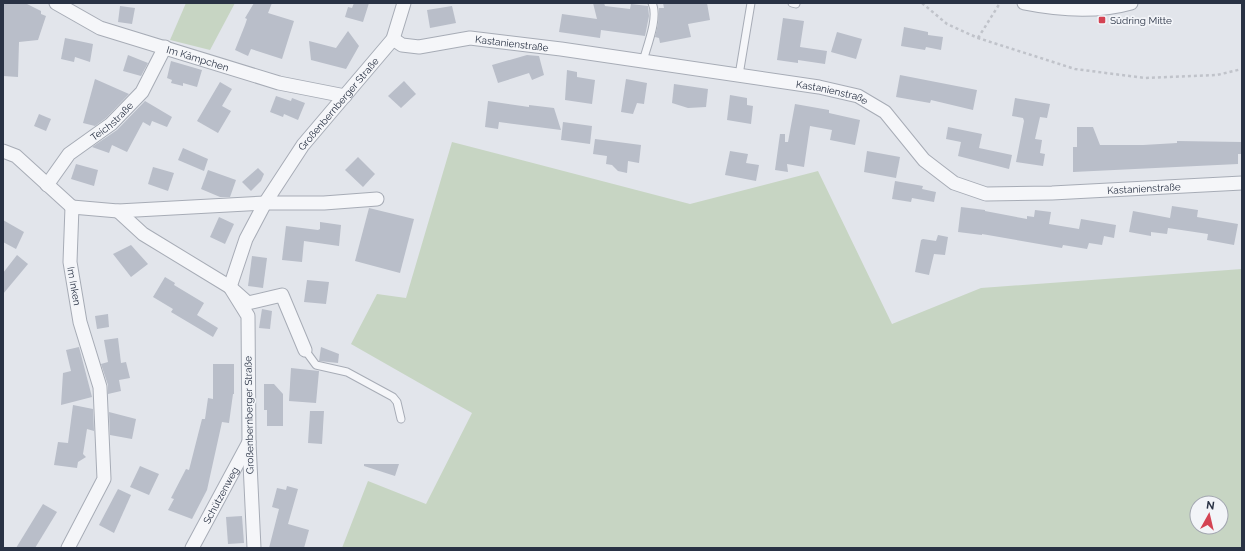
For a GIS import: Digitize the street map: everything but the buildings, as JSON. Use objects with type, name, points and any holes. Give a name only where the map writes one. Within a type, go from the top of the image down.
[{"type":"street","name":"Im Kämpchen","points":[[56,3],[100,28],[279,83],[345,96]]},
{"type":"street","name":"Großenbernberger Straße","points":[[230,288],[246,239],[265,203],[303,145],[393,39],[404,3]]},
{"type":"street","points":[[1024,3],[1055,9],[1091,9],[1117,7],[1131,3]]},
{"type":"street","name":"Kastanienstraße","points":[[393,39],[402,45],[419,47],[470,38],[739,75],[819,87],[858,96],[885,112],[924,160],[954,183],[986,194],[1052,194],[1242,184]]},
{"type":"street","name":"Teichstraße","points":[[47,185],[69,154],[111,124],[142,92],[165,47]]},
{"type":"street","points":[[3,151],[16,156],[72,207],[118,211],[265,203],[324,203],[378,199]]},
{"type":"street","name":"Im Inken","points":[[68,548],[104,479],[100,388],[80,322],[70,262],[72,207]]},
{"type":"street","name":"Großenbernberger Straße","points":[[118,211],[143,234],[230,288],[248,303],[282,295],[305,350]]},
{"type":"street","name":"Großenbernberger Straße","points":[[230,288],[248,316],[249,442],[254,548]]},
{"type":"street","name":"Schützenweg","points":[[192,548],[249,442]]},
{"type":"lane","points":[[643,61],[652,30],[655,12],[652,3]]},
{"type":"lane","points":[[739,75],[752,3]]},
{"type":"lane","points":[[792,3],[796,4]]},
{"type":"lane","points":[[305,350],[316,366],[347,372],[393,397],[397,402],[401,419]]},
{"type":"path","points":[[922,3],[947,24],[978,38],[1075,69],[1145,78],[1217,75],[1242,69]]},
{"type":"path","points":[[978,38],[1000,3]]},
{"type":"green space","points":[[186,3],[235,3],[210,50],[170,40]]},
{"type":"green space","points":[[452,142],[690,204],[818,171],[892,324],[981,288],[1242,269],[1242,548],[342,548],[368,481],[426,504],[472,413],[351,344],[377,294],[406,298]]},
{"type":"place","name":"Südring Mitte","points":[[1102,20]]}]
